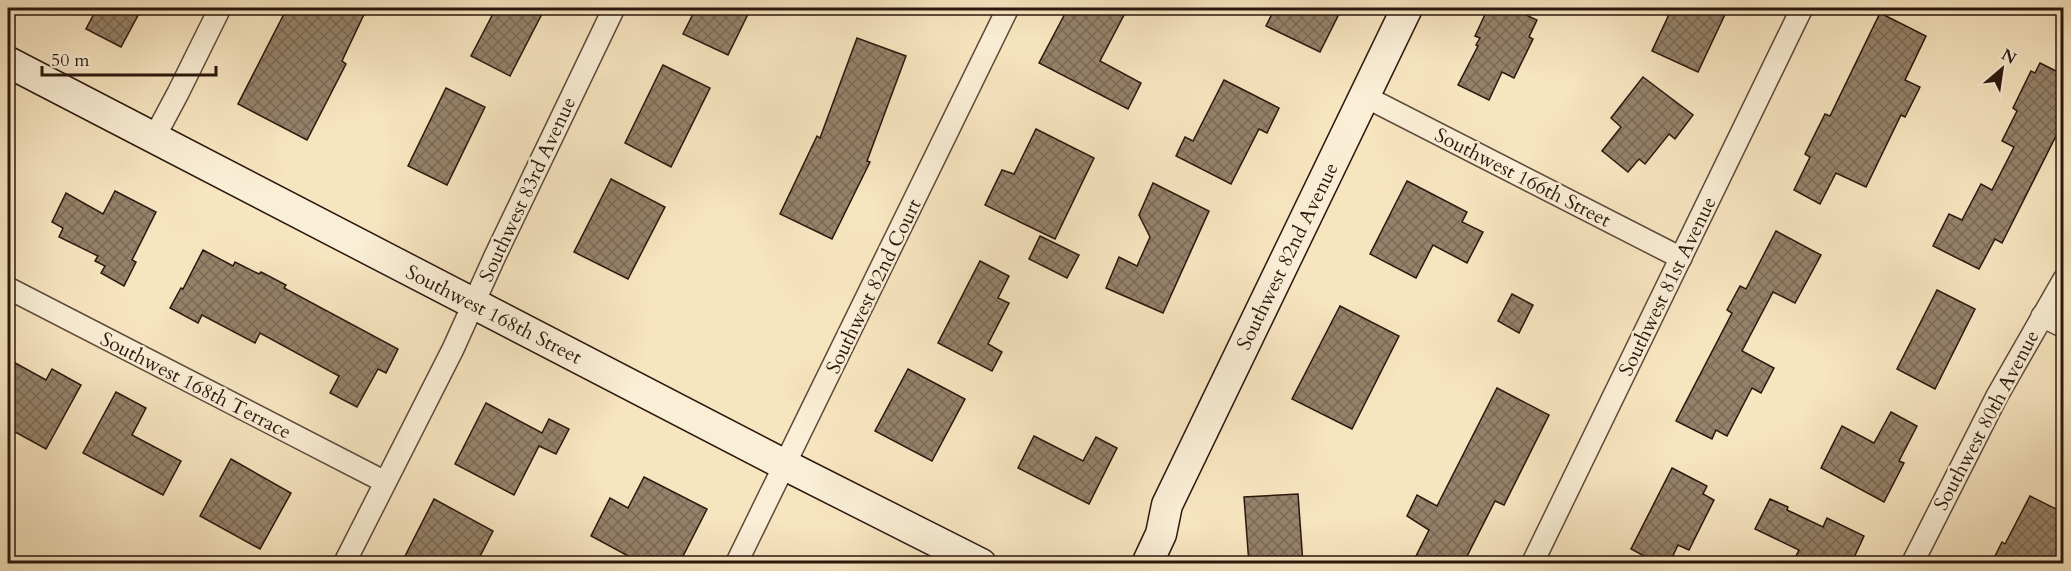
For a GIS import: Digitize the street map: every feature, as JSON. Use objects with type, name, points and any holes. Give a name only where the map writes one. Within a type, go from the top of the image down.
[{"type":"street","points":[[154,138],[220,8]]},
{"type":"street","name":"Southwest 83rd Avenue","points":[[344,564],[453,349],[614,8]]},
{"type":"street","name":"Southwest 82nd Court","points":[[736,564],[1008,8]]},
{"type":"street","name":"Southwest 82nd Avenue","points":[[1147,564],[1161,534],[1167,505],[1407,8]]},
{"type":"street","name":"Southwest 81st Avenue","points":[[1532,564],[1802,8]]},
{"type":"street","name":"Southwest 168th Street","points":[[8,62],[785,465],[981,564]]},
{"type":"street","name":"Southwest 166th Street","points":[[1364,96],[1681,258]]},
{"type":"street","name":"Southwest 80th Avenue","points":[[1912,564],[1997,396],[2064,279]]},
{"type":"street","name":"Southwest 168th Terrace","points":[[8,288],[385,482]]},
{"type":"street","points":[[2042,316],[2064,327]]},
{"type":"street","name":"Southwest 82nd Avenue","points":[[1125,564],[1144,527],[1167,505]]},
{"type":"building","points":[[97,8],[142,8],[121,47],[86,29]]},
{"type":"building","points":[[287,8],[367,8],[342,61],[346,64],[307,140],[238,104]]},
{"type":"building","points":[[496,8],[545,8],[510,76],[471,56]]},
{"type":"building","points":[[696,8],[751,8],[728,55],[683,34]]},
{"type":"building","points":[[1068,8],[1114,8],[1125,13],[1100,61],[1141,83],[1128,109],[1039,63]]},
{"type":"building","points":[[1275,8],[1342,8],[1320,52],[1266,26]]},
{"type":"building","points":[[1488,8],[1511,8],[1537,20],[1529,37],[1533,39],[1514,78],[1502,72],[1489,100],[1458,85],[1478,46],[1476,45],[1480,38],[1475,36]]},
{"type":"building","points":[[1672,8],[1728,8],[1698,72],[1652,51]]},
{"type":"building","points":[[1880,13],[1926,36],[1905,80],[1920,87],[1905,117],[1901,115],[1866,187],[1836,173],[1820,204],[1794,190],[1810,157],[1805,154],[1825,114],[1830,116]]},
{"type":"building","points":[[857,38],[906,56],[867,161],[870,162],[832,239],[780,214],[817,136],[820,138]]},
{"type":"building","points":[[2040,63],[2064,75],[2064,120],[2002,243],[1995,239],[1979,269],[1933,246],[1949,214],[1962,220],[1981,184],[1992,190],[2014,147],[2002,141],[2017,111],[2013,108],[2031,71],[2035,73]]},
{"type":"building","points":[[663,65],[710,88],[671,167],[625,143]]},
{"type":"building","points":[[1643,77],[1693,115],[1675,139],[1669,134],[1645,164],[1639,159],[1628,172],[1602,151],[1621,127],[1611,118]]},
{"type":"building","points":[[1224,80],[1279,108],[1267,133],[1259,129],[1231,184],[1176,156],[1185,137],[1193,141]]},
{"type":"building","points":[[446,88],[485,107],[447,185],[408,166]]},
{"type":"building","points":[[1036,129],[1094,158],[1055,239],[985,205],[1002,170],[1014,174]]},
{"type":"building","points":[[611,179],[665,207],[628,279],[574,252]]},
{"type":"building","points":[[1407,181],[1467,212],[1462,222],[1483,232],[1467,263],[1433,245],[1416,278],[1370,254]]},
{"type":"building","points":[[1153,183],[1209,211],[1163,313],[1106,288],[1119,257],[1137,266],[1150,237],[1139,215]]},
{"type":"building","points":[[115,191],[156,212],[132,260],[136,262],[124,286],[101,273],[105,266],[95,261],[98,256],[59,237],[63,228],[52,222],[66,193],[103,214]]},
{"type":"building","points":[[1776,231],[1821,255],[1795,303],[1773,292],[1742,351],[1774,368],[1761,393],[1752,388],[1727,436],[1716,430],[1712,439],[1676,421],[1732,313],[1727,310],[1740,286],[1746,289]]},
{"type":"building","points":[[1040,236],[1079,255],[1067,278],[1029,259]]},
{"type":"building","points":[[203,250],[233,266],[235,262],[259,274],[261,272],[286,285],[284,288],[398,349],[386,373],[378,369],[357,407],[330,393],[339,376],[260,333],[255,343],[202,315],[198,323],[170,308],[181,288],[183,289]]},
{"type":"building","points":[[980,261],[1009,276],[998,298],[1009,303],[988,344],[1002,352],[992,371],[938,343]]},
{"type":"building","points":[[1937,290],[1975,309],[1935,389],[1897,369]]},
{"type":"building","points":[[1512,294],[1533,305],[1519,333],[1498,321]]},
{"type":"building","points":[[1340,306],[1399,336],[1352,429],[1292,399]]},
{"type":"building","points":[[8,359],[46,380],[52,369],[81,385],[46,449],[8,428]]},
{"type":"building","points":[[908,369],[965,399],[932,461],[875,431]]},
{"type":"building","points":[[1497,388],[1549,415],[1504,505],[1495,501],[1463,564],[1412,564],[1429,530],[1407,516],[1417,495],[1437,506]]},
{"type":"building","points":[[116,392],[146,408],[132,435],[181,461],[163,495],[83,453]]},
{"type":"building","points":[[486,403],[542,433],[549,419],[569,429],[556,454],[539,446],[514,495],[455,464]]},
{"type":"building","points":[[1891,412],[1917,426],[1899,461],[1904,463],[1884,502],[1821,468],[1842,426],[1874,443]]},
{"type":"building","points":[[1034,436],[1083,461],[1096,437],[1117,448],[1089,504],[1018,468]]},
{"type":"building","points":[[231,459],[291,493],[260,549],[200,516]]},
{"type":"building","points":[[1672,468],[1707,486],[1703,494],[1714,500],[1689,550],[1678,545],[1669,564],[1659,564],[1631,549]]},
{"type":"building","points":[[644,477],[707,509],[679,564],[643,564],[591,536],[610,498],[628,508]]},
{"type":"building","points":[[1298,494],[1303,564],[1249,564],[1244,497]]},
{"type":"building","points":[[2030,496],[2064,513],[2064,544],[2053,564],[1991,564],[2002,542],[2005,544]]},
{"type":"building","points":[[434,499],[493,531],[476,564],[401,564]]},
{"type":"building","points":[[1770,499],[1823,527],[1827,518],[1864,536],[1851,564],[1792,564],[1799,550],[1755,529]]}]
